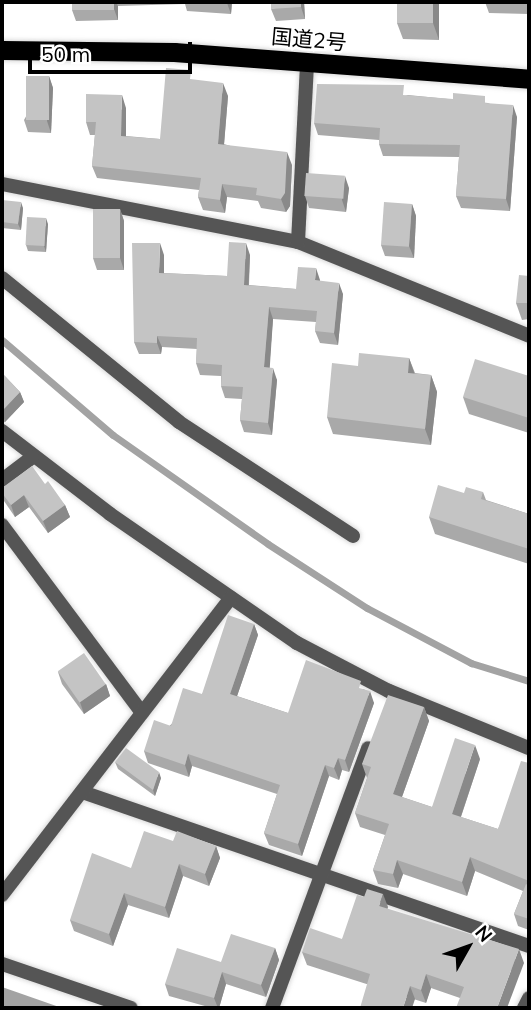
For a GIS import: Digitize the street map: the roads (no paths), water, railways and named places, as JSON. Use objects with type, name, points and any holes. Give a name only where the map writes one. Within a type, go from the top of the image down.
[{"type":"highway","name":"国道2号","points":[[2,50],[174,52],[529,79]]},
{"type":"street","points":[[298,242],[307,62]]},
{"type":"street","points":[[2,184],[298,242],[529,336]]},
{"type":"street","points":[[2,278],[179,422],[354,536]]},
{"type":"street","points":[[2,431],[32,457],[297,643],[387,697],[529,748]]},
{"type":"street","points":[[2,481],[32,457]]},
{"type":"street","points":[[2,525],[142,713]]},
{"type":"street","points":[[2,895],[231,598]]},
{"type":"street","points":[[272,1008],[375,730]]},
{"type":"street","points":[[82,792],[529,946]]},
{"type":"street","points":[[2,964],[131,1008]]},
{"type":"street","points":[[524,1008],[529,998]]},
{"type":"waterway","points":[[2,340],[113,435],[268,544],[367,608],[471,663],[529,681]]}]
